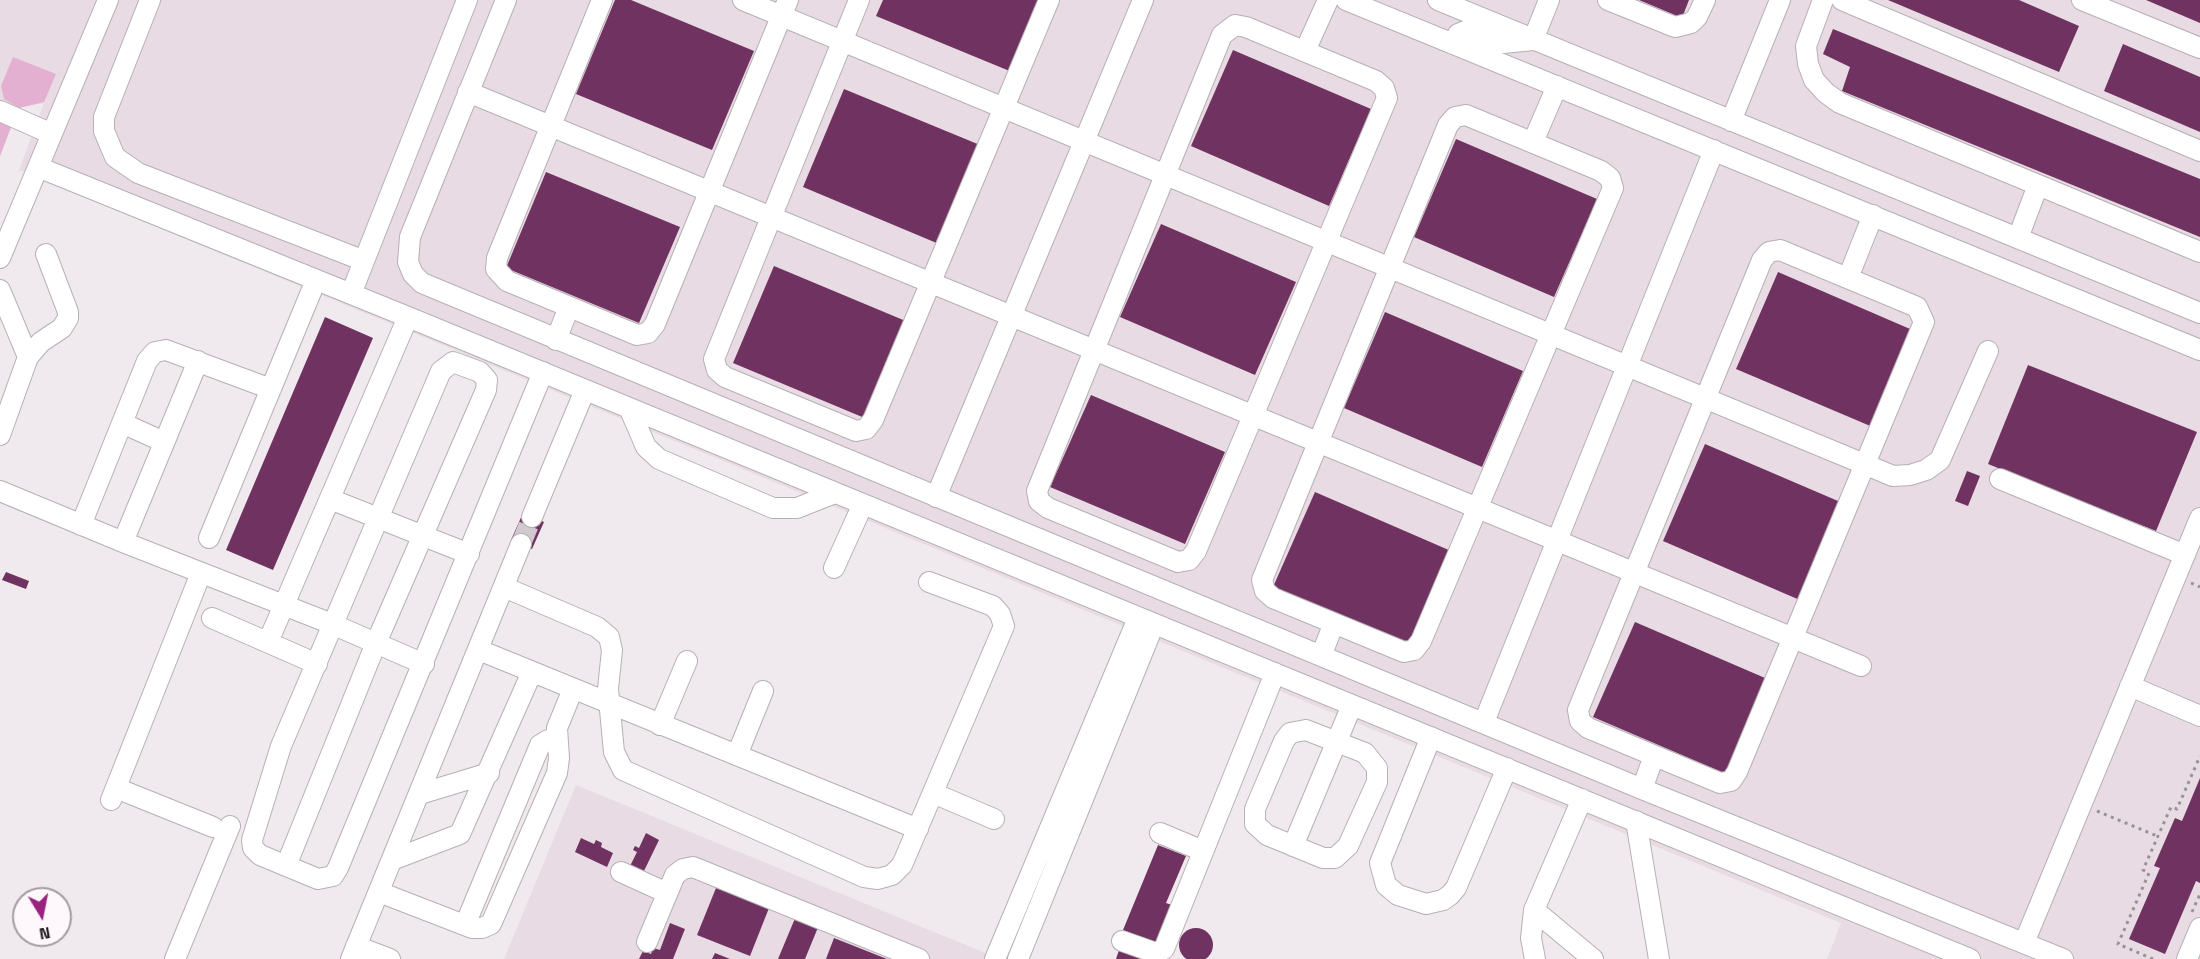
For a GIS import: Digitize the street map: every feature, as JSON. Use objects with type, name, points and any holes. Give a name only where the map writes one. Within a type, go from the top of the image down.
[{"type":"street","points":[[0,258],[108,0]]},
{"type":"street","points":[[150,0],[104,117],[104,131],[114,157],[138,173],[362,260]]},
{"type":"street","points":[[351,294],[362,260],[467,0]]},
{"type":"street","points":[[506,0],[407,249],[408,262],[413,274],[434,289],[1642,789],[2063,959]]},
{"type":"street","points":[[602,0],[497,258],[496,269],[507,281],[632,334],[648,333],[655,324],[712,192],[785,8]]},
{"type":"street","points":[[743,0],[785,8],[842,40],[1893,476],[1910,475],[1926,470],[1940,460],[1988,351]]},
{"type":"street","points":[[859,0],[716,354],[714,365],[725,377],[856,431],[870,425],[1049,0]]},
{"type":"street","points":[[936,497],[1143,0]]},
{"type":"street","points":[[1305,51],[1328,0]]},
{"type":"street","points":[[1346,0],[2200,350]]},
{"type":"street","points":[[1438,0],[2200,313]]},
{"type":"street","points":[[1533,40],[1549,0]]},
{"type":"street","points":[[1608,0],[1675,27],[1691,22],[1697,17],[1705,0]]},
{"type":"street","points":[[1731,121],[1780,0]]},
{"type":"street","points":[[1823,0],[1806,46],[1811,72],[1826,93],[1840,102],[2200,252]]},
{"type":"street","points":[[1842,0],[2200,151]]},
{"type":"street","points":[[2082,0],[2200,48]]},
{"type":"street","points":[[1240,25],[1380,84],[1387,98],[1196,551],[1189,560],[1173,561],[1043,505],[1037,491],[1166,174],[1225,31],[1240,25]]},
{"type":"street","points":[[1453,44],[1458,34],[1468,30],[1503,43],[1533,40]]},
{"type":"street","points":[[1533,142],[1557,86]]},
{"type":"street","points":[[468,92],[1861,666]]},
{"type":"street","points":[[0,111],[52,134]]},
{"type":"street","points":[[1466,115],[1533,142],[1606,174],[1613,188],[1421,641],[1414,650],[1398,650],[1273,598],[1263,586],[1264,575],[1390,267],[1451,120],[1466,115]]},
{"type":"street","points":[[1484,722],[1714,150]]},
{"type":"street","points":[[38,167],[408,316],[630,410],[1970,959]]},
{"type":"street","points":[[2018,238],[2038,185]]},
{"type":"street","points":[[1848,278],[1873,215]]},
{"type":"street","points":[[1780,250],[1848,278],[1917,308],[1923,316],[1922,327],[1737,772],[1731,780],[1715,782],[1588,728],[1578,716],[1579,705],[1705,398],[1762,260],[1769,252],[1780,250]]},
{"type":"street","points":[[0,435],[28,357],[41,342],[62,328],[68,318],[68,312],[46,254]]},
{"type":"street","points":[[209,537],[316,280]]},
{"type":"street","points":[[0,290],[28,357]]},
{"type":"street","points":[[556,340],[569,307]]},
{"type":"street","points":[[268,642],[408,316]]},
{"type":"street","points":[[81,525],[147,361],[155,352],[166,350],[271,389]]},
{"type":"street","points":[[123,542],[198,361]]},
{"type":"street","points":[[286,866],[376,643],[488,385],[480,372],[457,363],[449,363],[441,371],[273,767],[252,840],[256,852],[286,866],[318,879],[328,879],[336,872],[543,372]]},
{"type":"street","points":[[532,517],[585,390]]},
{"type":"street","points":[[787,435],[798,409]]},
{"type":"street","points":[[630,410],[646,447],[658,459],[773,508],[797,508],[835,493]]},
{"type":"street","points":[[122,423],[164,442]]},
{"type":"street","points":[[2000,479],[2185,555]]},
{"type":"street","points":[[0,491],[201,573],[285,604],[424,664]]},
{"type":"street","points":[[330,499],[469,554]]},
{"type":"street","points":[[834,568],[863,504]]},
{"type":"street","points":[[2024,943],[2200,518]]},
{"type":"street","points":[[1090,560],[1102,531]]},
{"type":"street","points":[[390,959],[354,952],[521,544]]},
{"type":"street","points":[[175,959],[221,826],[114,794],[201,573]]},
{"type":"street","points":[[504,587],[605,631],[612,650],[609,705],[614,752],[623,770],[864,877],[878,879],[898,870],[918,829],[1004,626],[1000,614],[993,606],[929,582]]},
{"type":"street","points":[[212,618],[317,664]]},
{"type":"street","points":[[995,959],[1050,851],[1146,621]]},
{"type":"street","points":[[1321,656],[1334,623]]},
{"type":"street","points":[[479,650],[609,705],[918,829]]},
{"type":"street","points":[[660,725],[687,661]]},
{"type":"street","points":[[392,860],[460,834],[532,672]]},
{"type":"street","points":[[1122,941],[1156,953],[1162,952],[1275,673]]},
{"type":"street","points":[[2130,686],[2200,716]]},
{"type":"street","points":[[379,892],[465,925],[482,928],[494,920],[557,773],[558,723],[573,688]]},
{"type":"street","points":[[737,755],[763,691]]},
{"type":"street","points":[[1293,846],[1352,705]]},
{"type":"street","points":[[1306,730],[1337,741],[1370,757],[1377,768],[1377,782],[1348,846],[1341,855],[1323,858],[1262,832],[1255,824],[1255,809],[1284,741],[1290,733],[1306,730]]},
{"type":"street","points":[[1431,737],[1380,863],[1386,885],[1398,895],[1426,904],[1443,900],[1450,895],[1456,888],[1507,768]]},
{"type":"street","points":[[465,925],[540,745],[548,740],[557,742]]},
{"type":"street","points":[[1642,789],[1654,756]]},
{"type":"street","points":[[420,794],[489,773]]},
{"type":"street","points":[[933,793],[994,819]]},
{"type":"street","points":[[1535,959],[1531,938],[1534,910],[1582,799]]},
{"type":"street","points":[[1636,821],[1659,959]]},
{"type":"street","points":[[1160,833],[1203,851]]},
{"type":"street","points":[[502,838],[525,848]]},
{"type":"street","points":[[1018,959],[1050,851]]},
{"type":"street","points":[[647,942],[678,871],[688,867],[698,868],[919,959]]},
{"type":"street","points":[[621,872],[667,893]]},
{"type":"street","points":[[1534,910],[1593,959]]},
{"type":"street","points":[[2187,959],[2200,928]]},
{"type":"path","points":[[2153,959],[2118,944],[2148,873],[2143,870],[2171,807],[2177,809],[2200,756]]},
{"type":"path","points":[[2082,804],[2158,836]]},
{"type":"shaded area","points":[[0,0],[2200,0],[2200,959],[1827,959],[1841,923],[19,170],[44,103],[19,108],[0,156]]},
{"type":"shaded area","points":[[13,57],[56,74],[44,102],[19,108],[4,99],[1,86]]},
{"type":"shaded area","points":[[0,119],[13,122],[0,156]]},
{"type":"shaded area","points":[[576,785],[1000,959],[504,959]]},
{"type":"building","points":[[615,0],[631,0],[754,51],[712,150],[576,94]]},
{"type":"building","points":[[883,0],[1042,0],[1012,72],[876,16]]},
{"type":"building","points":[[1639,0],[1689,0],[1682,18]]},
{"type":"building","points":[[1888,0],[2019,0],[2079,26],[2059,72]]},
{"type":"building","points":[[2146,0],[2200,0],[2200,23]]},
{"type":"building","points":[[1833,29],[2200,179],[2200,237],[1842,91],[1850,67],[1823,54]]},
{"type":"building","points":[[2123,44],[2200,77],[2200,132],[2104,91]]},
{"type":"building","points":[[1233,50],[1371,109],[1329,206],[1191,146]]},
{"type":"building","points":[[844,89],[980,145],[939,244],[803,187]]},
{"type":"building","points":[[1456,139],[1597,199],[1554,297],[1414,237]]},
{"type":"building","points":[[546,172],[680,227],[639,323],[506,268]]},
{"type":"building","points":[[1161,224],[1296,282],[1255,375],[1120,317]]},
{"type":"building","points":[[774,266],[908,322],[867,419],[733,363]]},
{"type":"building","points":[[1778,272],[1917,332],[1875,428],[1736,369]]},
{"type":"building","points":[[1385,312],[1523,371],[1482,467],[1344,408]]},
{"type":"building","points":[[325,317],[373,338],[273,570],[226,550]]},
{"type":"building","points":[[2028,365],[2197,432],[2156,531],[1988,464]]},
{"type":"building","points":[[1091,395],[1225,452],[1185,544],[1050,487]]},
{"type":"building","points":[[1705,444],[1845,504],[1802,601],[1663,541]]},
{"type":"building","points":[[1967,471],[1980,476],[1968,506],[1955,501]]},
{"type":"building","points":[[1315,492],[1451,551],[1410,645],[1273,587]]},
{"type":"building","points":[[523,513],[544,522],[532,549],[511,540]]},
{"type":"building","points":[[6,572],[29,581],[26,589],[2,580]]},
{"type":"building","points":[[1635,622],[1772,681],[1731,776],[1593,717]]},
{"type":"building","points":[[2200,778],[2200,883],[2196,881],[2165,954],[2129,939],[2160,868],[2154,866],[2175,818],[2182,821]]},
{"type":"building","points":[[646,833],[659,840],[643,873],[630,866],[637,852],[633,850],[635,846],[639,848]]},
{"type":"building","points":[[581,838],[594,844],[596,840],[602,843],[601,847],[613,853],[607,867],[575,852]]},
{"type":"building","points":[[1158,845],[1186,856],[1166,903],[1172,905],[1156,944],[1123,930]]},
{"type":"building","points":[[716,888],[769,908],[750,956],[697,935]]},
{"type":"building","points":[[796,916],[819,925],[805,959],[778,959]]},
{"type":"building","points":[[670,923],[685,929],[673,959],[639,959],[643,951],[651,954],[653,948],[660,950]]},
{"type":"building","points":[[1196,928],[1208,933],[1213,945],[1208,957],[1196,962],[1184,957],[1179,945],[1184,933]]},
{"type":"building","points":[[834,938],[887,959],[826,959]]},
{"type":"building","points":[[1119,950],[1141,959],[1116,959]]},
{"type":"building","points":[[715,953],[730,959],[712,959]]},
{"type":"tunnel","points":[[521,544],[532,517]]}]
